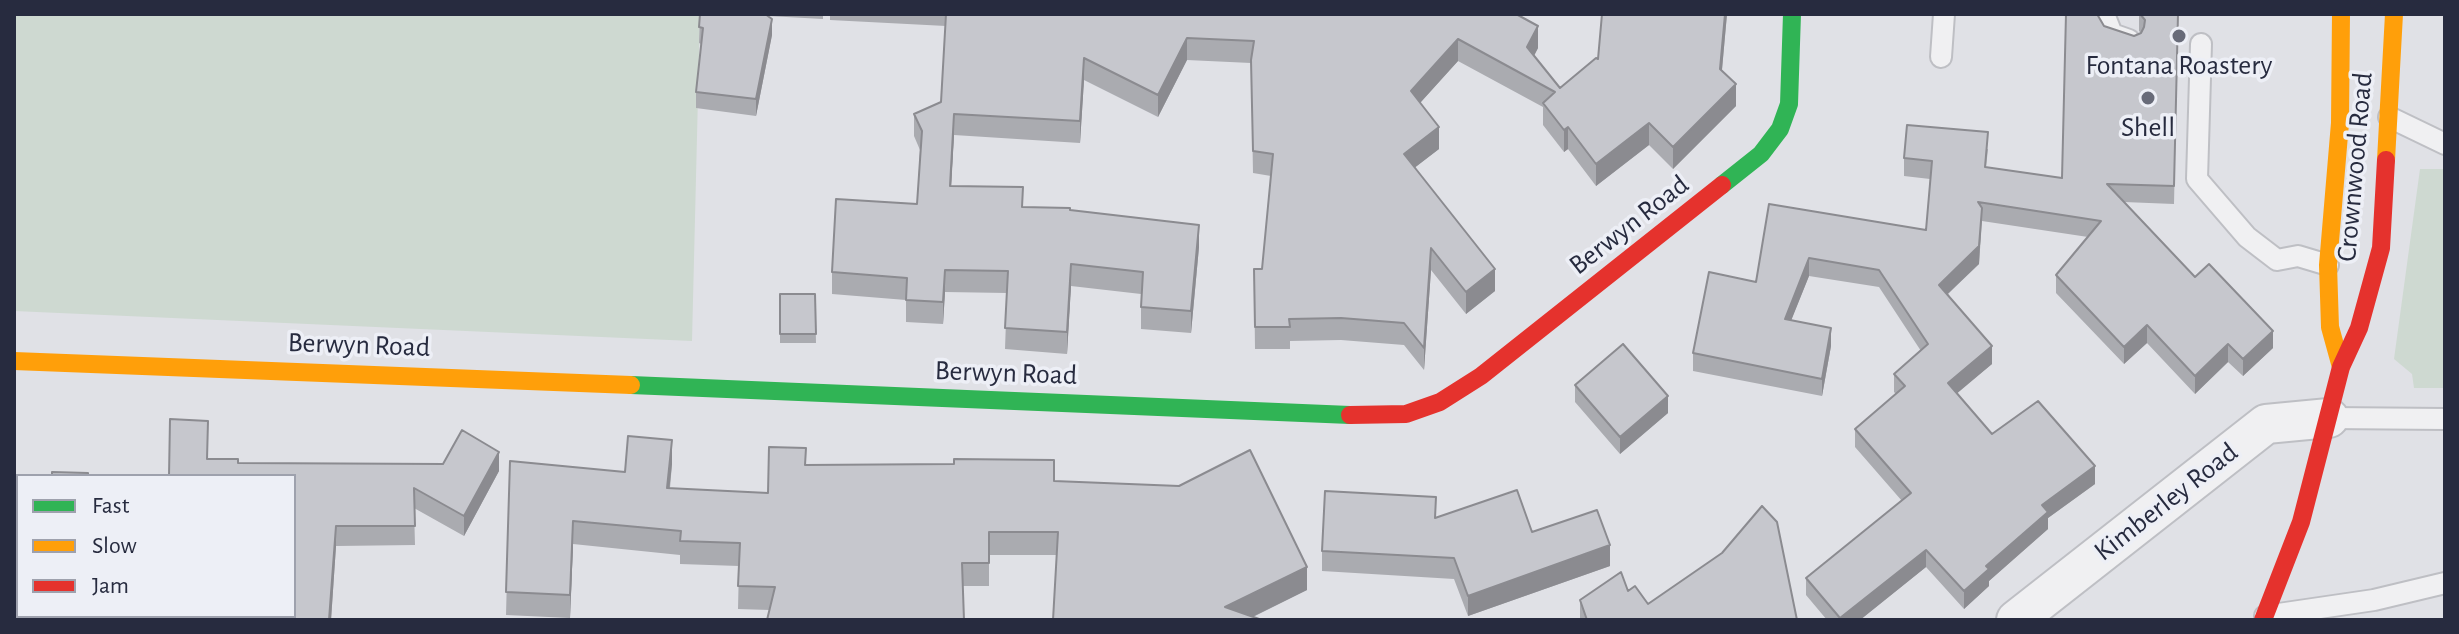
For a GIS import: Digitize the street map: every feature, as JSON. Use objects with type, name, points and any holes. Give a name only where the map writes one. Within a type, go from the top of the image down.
[{"type":"street","name":"Berwyn Road","points":[[14,361],[1293,413],[1406,414],[1440,402],[1481,376],[1761,154],[1780,129],[1789,104],[1792,14]]},
{"type":"street","name":"Crownwood Road","points":[[2341,14],[2340,123],[2328,265],[2330,327],[2341,367]]},
{"type":"street","name":"Crownwood Road","points":[[2264,618],[2301,522],[2341,367],[2359,328],[2381,248],[2394,14]]},
{"type":"street","name":"Kimberley Road","points":[[2016,620],[2266,424],[2329,418]]},
{"type":"lane","points":[[1941,57],[1944,14]]},
{"type":"lane","points":[[2104,14],[2112,34],[2132,41]]},
{"type":"lane","points":[[2201,44],[2197,179],[2247,237],[2277,260],[2298,256],[2328,265]]},
{"type":"lane","points":[[2389,117],[2445,144]]},
{"type":"lane","points":[[2329,418],[2445,419]]},
{"type":"lane","points":[[2264,618],[2374,600],[2445,583]]},
{"type":"shaded area","points":[[14,14],[700,14],[692,341],[14,311]]},
{"type":"shaded area","points":[[2420,169],[2445,169],[2445,388],[2414,388],[2412,374],[2394,359]]},
{"type":"building","points":[[700,14],[765,14],[772,19],[756,99],[696,92],[703,28],[699,27]]},
{"type":"building","points":[[946,14],[1516,14],[1538,26],[1527,47],[1560,88],[1598,59],[1602,14],[1725,14],[1720,69],[1736,84],[1673,147],[1649,123],[1596,164],[1568,127],[1564,130],[1543,103],[1555,92],[1458,39],[1411,91],[1439,127],[1404,154],[1495,269],[1466,292],[1431,248],[1424,348],[1404,323],[1341,318],[1289,319],[1290,327],[1255,327],[1254,269],[1262,269],[1273,154],[1253,151],[1251,60],[1254,41],[1187,38],[1158,95],[1084,58],[1080,121],[954,114],[950,186],[1023,187],[1022,207],[1070,208],[1199,225],[1191,311],[1141,307],[1143,272],[1071,264],[1067,332],[1005,328],[1008,271],[945,270],[943,302],[906,300],[907,278],[832,272],[836,199],[917,204],[922,131],[914,114],[941,102]]},
{"type":"building","points":[[2066,14],[2097,14],[2104,26],[2134,36],[2141,33],[2144,27],[2145,20],[2140,14],[2178,14],[2174,186],[2107,184],[2195,277],[2209,264],[2273,331],[2243,359],[2228,344],[2195,376],[2147,325],[2124,347],[2056,275],[2101,221],[1978,202],[1982,208],[1979,246],[1939,285],[1992,346],[1948,383],[1992,434],[2038,401],[2095,466],[2042,505],[2048,512],[1986,566],[1989,569],[1964,591],[1926,550],[1840,618],[1806,578],[1911,493],[1855,429],[1905,386],[1894,374],[1928,344],[1879,270],[1809,258],[1785,319],[1831,328],[1822,379],[1693,353],[1709,272],[1756,282],[1769,204],[1926,230],[1932,161],[1904,158],[1907,125],[1988,132],[1985,167],[2062,178]]},
{"type":"building","points":[[780,294],[815,294],[816,334],[780,334]]},
{"type":"building","points":[[1623,344],[1668,396],[1620,437],[1575,385]]},
{"type":"building","points":[[170,419],[208,421],[207,459],[238,459],[238,463],[443,464],[462,430],[499,452],[464,516],[414,488],[415,526],[336,526],[329,620],[290,620],[296,618],[296,474],[169,474]]},
{"type":"building","points":[[628,436],[672,440],[667,488],[768,493],[769,447],[806,448],[805,465],[954,464],[954,459],[1054,460],[1054,481],[1179,486],[1250,450],[1307,567],[1225,607],[1262,620],[1053,620],[1058,532],[989,532],[989,563],[962,563],[964,620],[767,620],[775,587],[738,586],[740,543],[680,541],[681,531],[573,521],[570,595],[506,592],[510,461],[625,472]]},
{"type":"building","points":[[52,472],[88,473],[88,474]]},
{"type":"building","points":[[1517,490],[1532,532],[1597,510],[1610,545],[1468,596],[1454,558],[1322,551],[1325,491],[1436,497],[1435,518]]},
{"type":"building","points":[[1762,506],[1777,522],[1797,620],[1587,620],[1580,600],[1621,572],[1628,591],[1635,586],[1648,604],[1722,553]]},
{"type":"building","points":[[59,618],[117,618],[117,620]]},
{"type":"traffic: fast","points":[[1722,185],[1761,154],[1780,129],[1789,104],[1792,14]]},
{"type":"traffic: fast","points":[[631,385],[1350,415]]},
{"type":"traffic: slow","points":[[2341,14],[2340,123],[2328,265],[2330,327],[2341,367]]},
{"type":"traffic: slow","points":[[2386,160],[2394,14]]},
{"type":"traffic: slow","points":[[14,361],[631,385]]},
{"type":"traffic: jam","points":[[2263,620],[2301,522],[2341,367],[2359,328],[2381,248],[2386,160]]},
{"type":"traffic: jam","points":[[1350,415],[1406,414],[1440,402],[1481,376],[1722,185]]},
{"type":"place","name":"Fontana Roastery","points":[[2179,36]]},
{"type":"place","name":"Shell","points":[[2148,98]]}]
